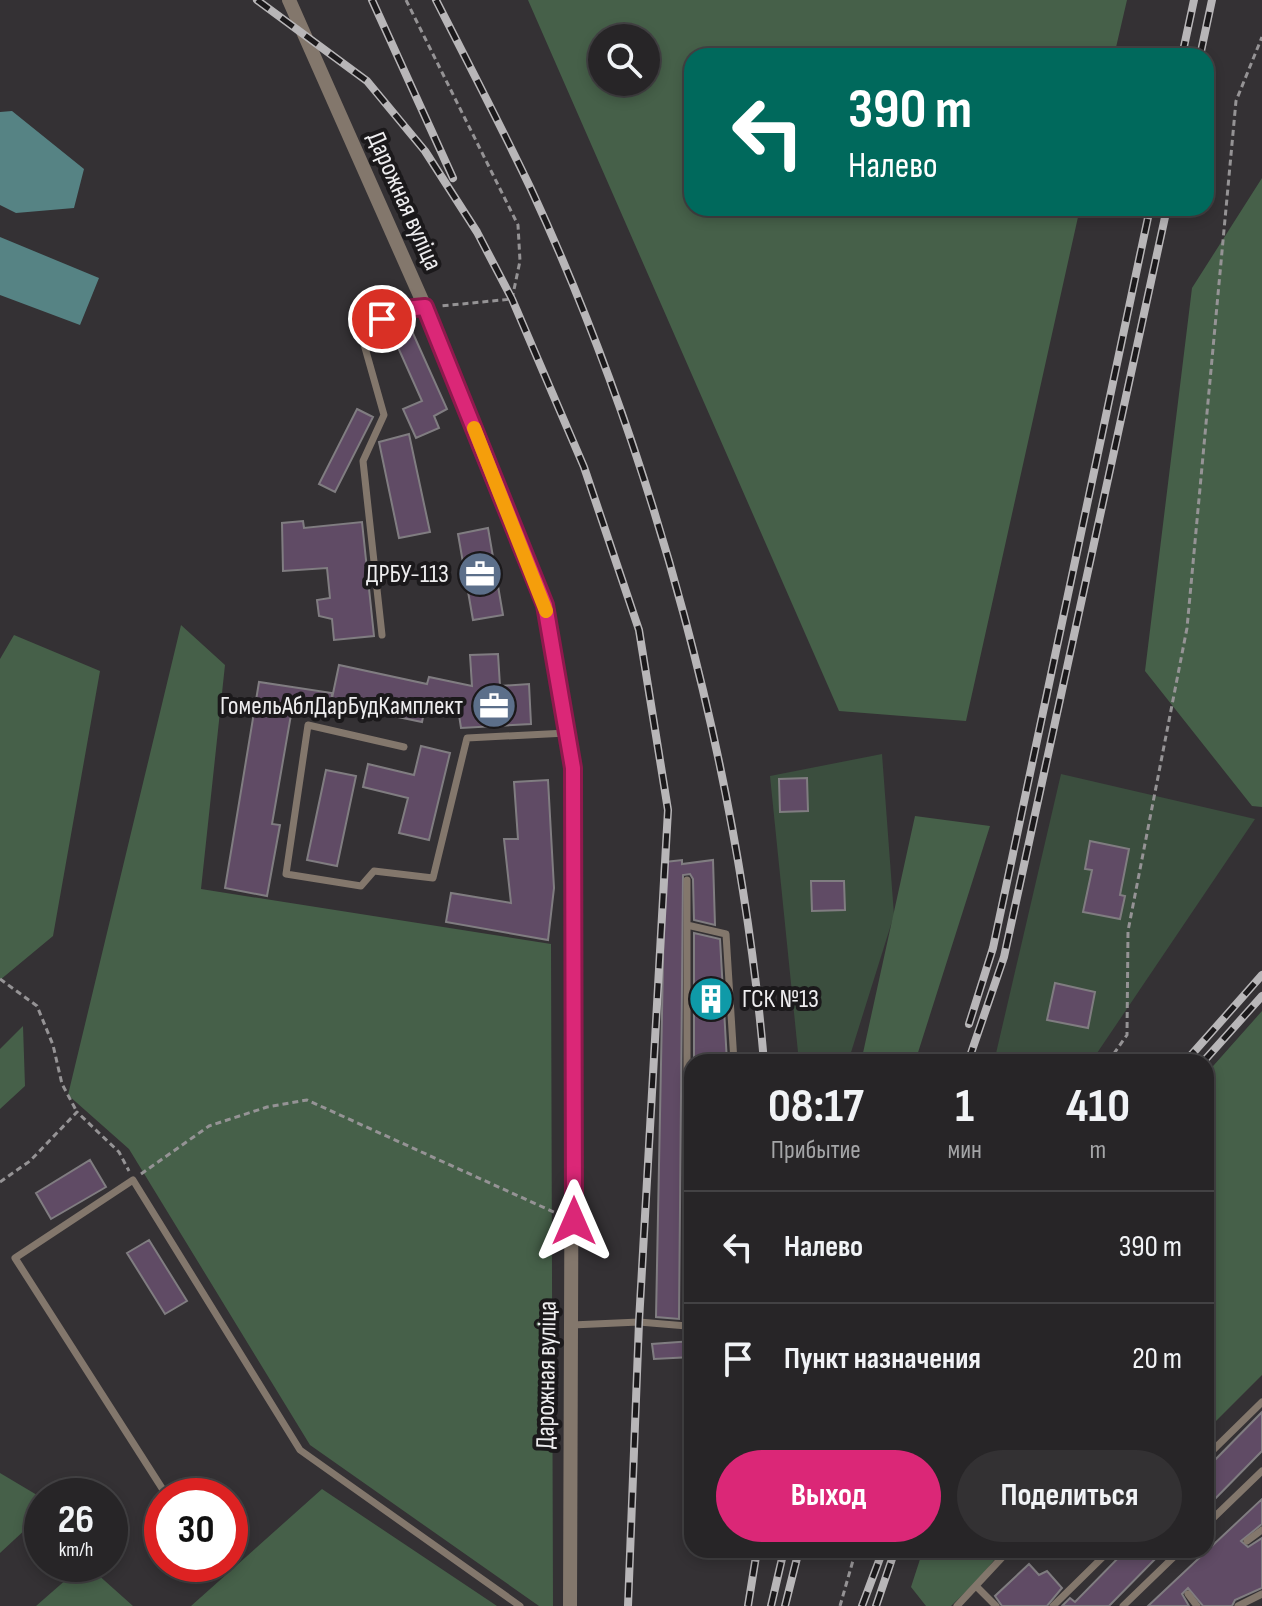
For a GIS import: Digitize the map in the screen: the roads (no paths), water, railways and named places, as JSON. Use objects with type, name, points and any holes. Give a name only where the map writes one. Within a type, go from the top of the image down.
[{"type":"street","name":"Дарожная вуліца","points":[[289,0],[425,307],[545,605],[573,768],[574,1221],[570,1606]]},
{"type":"lane","points":[[382,635],[363,461],[384,415],[360,330],[404,309],[425,307]]},
{"type":"lane","points":[[404,747],[308,725],[286,874],[361,886],[374,871],[433,878],[467,738],[567,733]]},
{"type":"lane","points":[[687,880],[688,1054]]},
{"type":"lane","points":[[687,925],[726,934],[734,1054]]},
{"type":"lane","points":[[156,1478],[15,1258],[133,1180],[300,1450],[520,1606]]},
{"type":"lane","points":[[571,1325],[639,1322],[684,1326]]},
{"type":"lane","points":[[1214,1449],[1262,1402]]},
{"type":"lane","points":[[1214,1517],[1262,1471]]},
{"type":"lane","points":[[1247,1541],[1262,1530]]},
{"type":"lane","points":[[957,1606],[1002,1558]]},
{"type":"lane","points":[[1053,1606],[1102,1558]]},
{"type":"lane","points":[[1123,1606],[1173,1558]]},
{"type":"lane","points":[[977,1587],[996,1606]]},
{"type":"lane","points":[[1188,1594],[1197,1606]]},
{"type":"lane","points":[[1238,1606],[1262,1594]]},
{"type":"water","points":[[12,111],[84,169],[74,208],[16,213],[0,205],[0,112]]},
{"type":"water","points":[[0,237],[99,278],[80,325],[0,295]]},
{"type":"railway","points":[[257,0],[367,81],[425,151],[477,232],[512,299],[584,467],[639,630],[668,810],[639,1322],[628,1606]]},
{"type":"railway","points":[[372,0],[453,178]]},
{"type":"railway","points":[[436,0],[531,189],[575,291],[616,396],[652,505],[712,728],[752,952],[763,1054]]},
{"type":"railway","points":[[1184,48],[1194,0]]},
{"type":"railway","points":[[1202,48],[1212,0]]},
{"type":"railway","points":[[969,1024],[993,948],[1148,216]]},
{"type":"railway","points":[[971,1054],[1004,957],[1165,216]]},
{"type":"railway","points":[[1192,1054],[1262,975]]},
{"type":"railway","points":[[1210,1054],[1262,996]]},
{"type":"railway","points":[[748,1606],[756,1558]]},
{"type":"railway","points":[[771,1606],[782,1558]]},
{"type":"railway","points":[[785,1606],[797,1558]]},
{"type":"railway","points":[[862,1606],[880,1558]]},
{"type":"railway","points":[[876,1606],[892,1558]]},
{"type":"place","name":"ДРБУ-113","points":[[480,574]]},
{"type":"place","name":"ГомельАблДарБудКамплект","points":[[494,706]]},
{"type":"place","name":"ГСК №13","points":[[711,999]]}]
